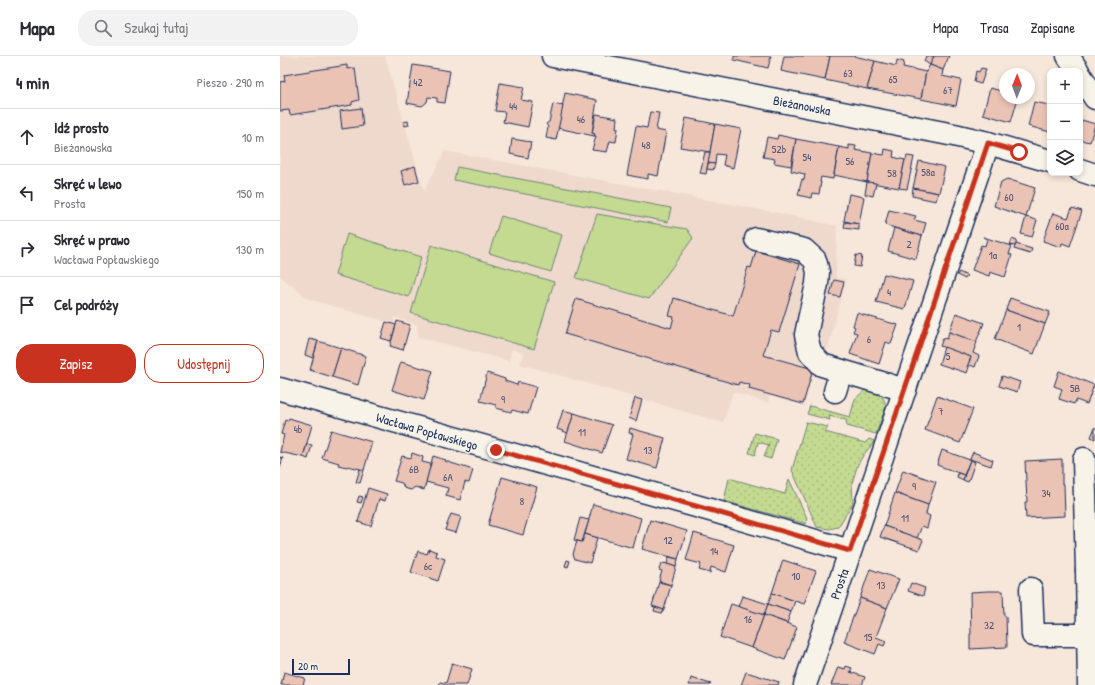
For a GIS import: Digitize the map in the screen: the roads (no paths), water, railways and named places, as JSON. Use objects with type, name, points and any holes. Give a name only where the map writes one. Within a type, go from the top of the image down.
[{"type":"street","name":"Bieżanowska","points":[[553,56],[954,135],[1047,160]]},
{"type":"street","points":[[1068,56],[1076,68]]},
{"type":"street","points":[[1083,80],[1095,98]]},
{"type":"street","name":"Prosta","points":[[806,685],[988,143]]},
{"type":"street","points":[[1083,171],[1095,174]]},
{"type":"street","points":[[756,239],[804,250],[815,260],[818,272],[817,284],[808,320],[806,335],[810,352],[822,365],[905,390]]},
{"type":"street","points":[[835,391],[841,371]]},
{"type":"street","name":"Wacława Popławskiego","points":[[280,389],[850,551]]},
{"type":"street","points":[[1084,459],[1091,570],[1088,635],[1089,685]]},
{"type":"street","points":[[1031,589],[1033,635],[1088,635]]}]
